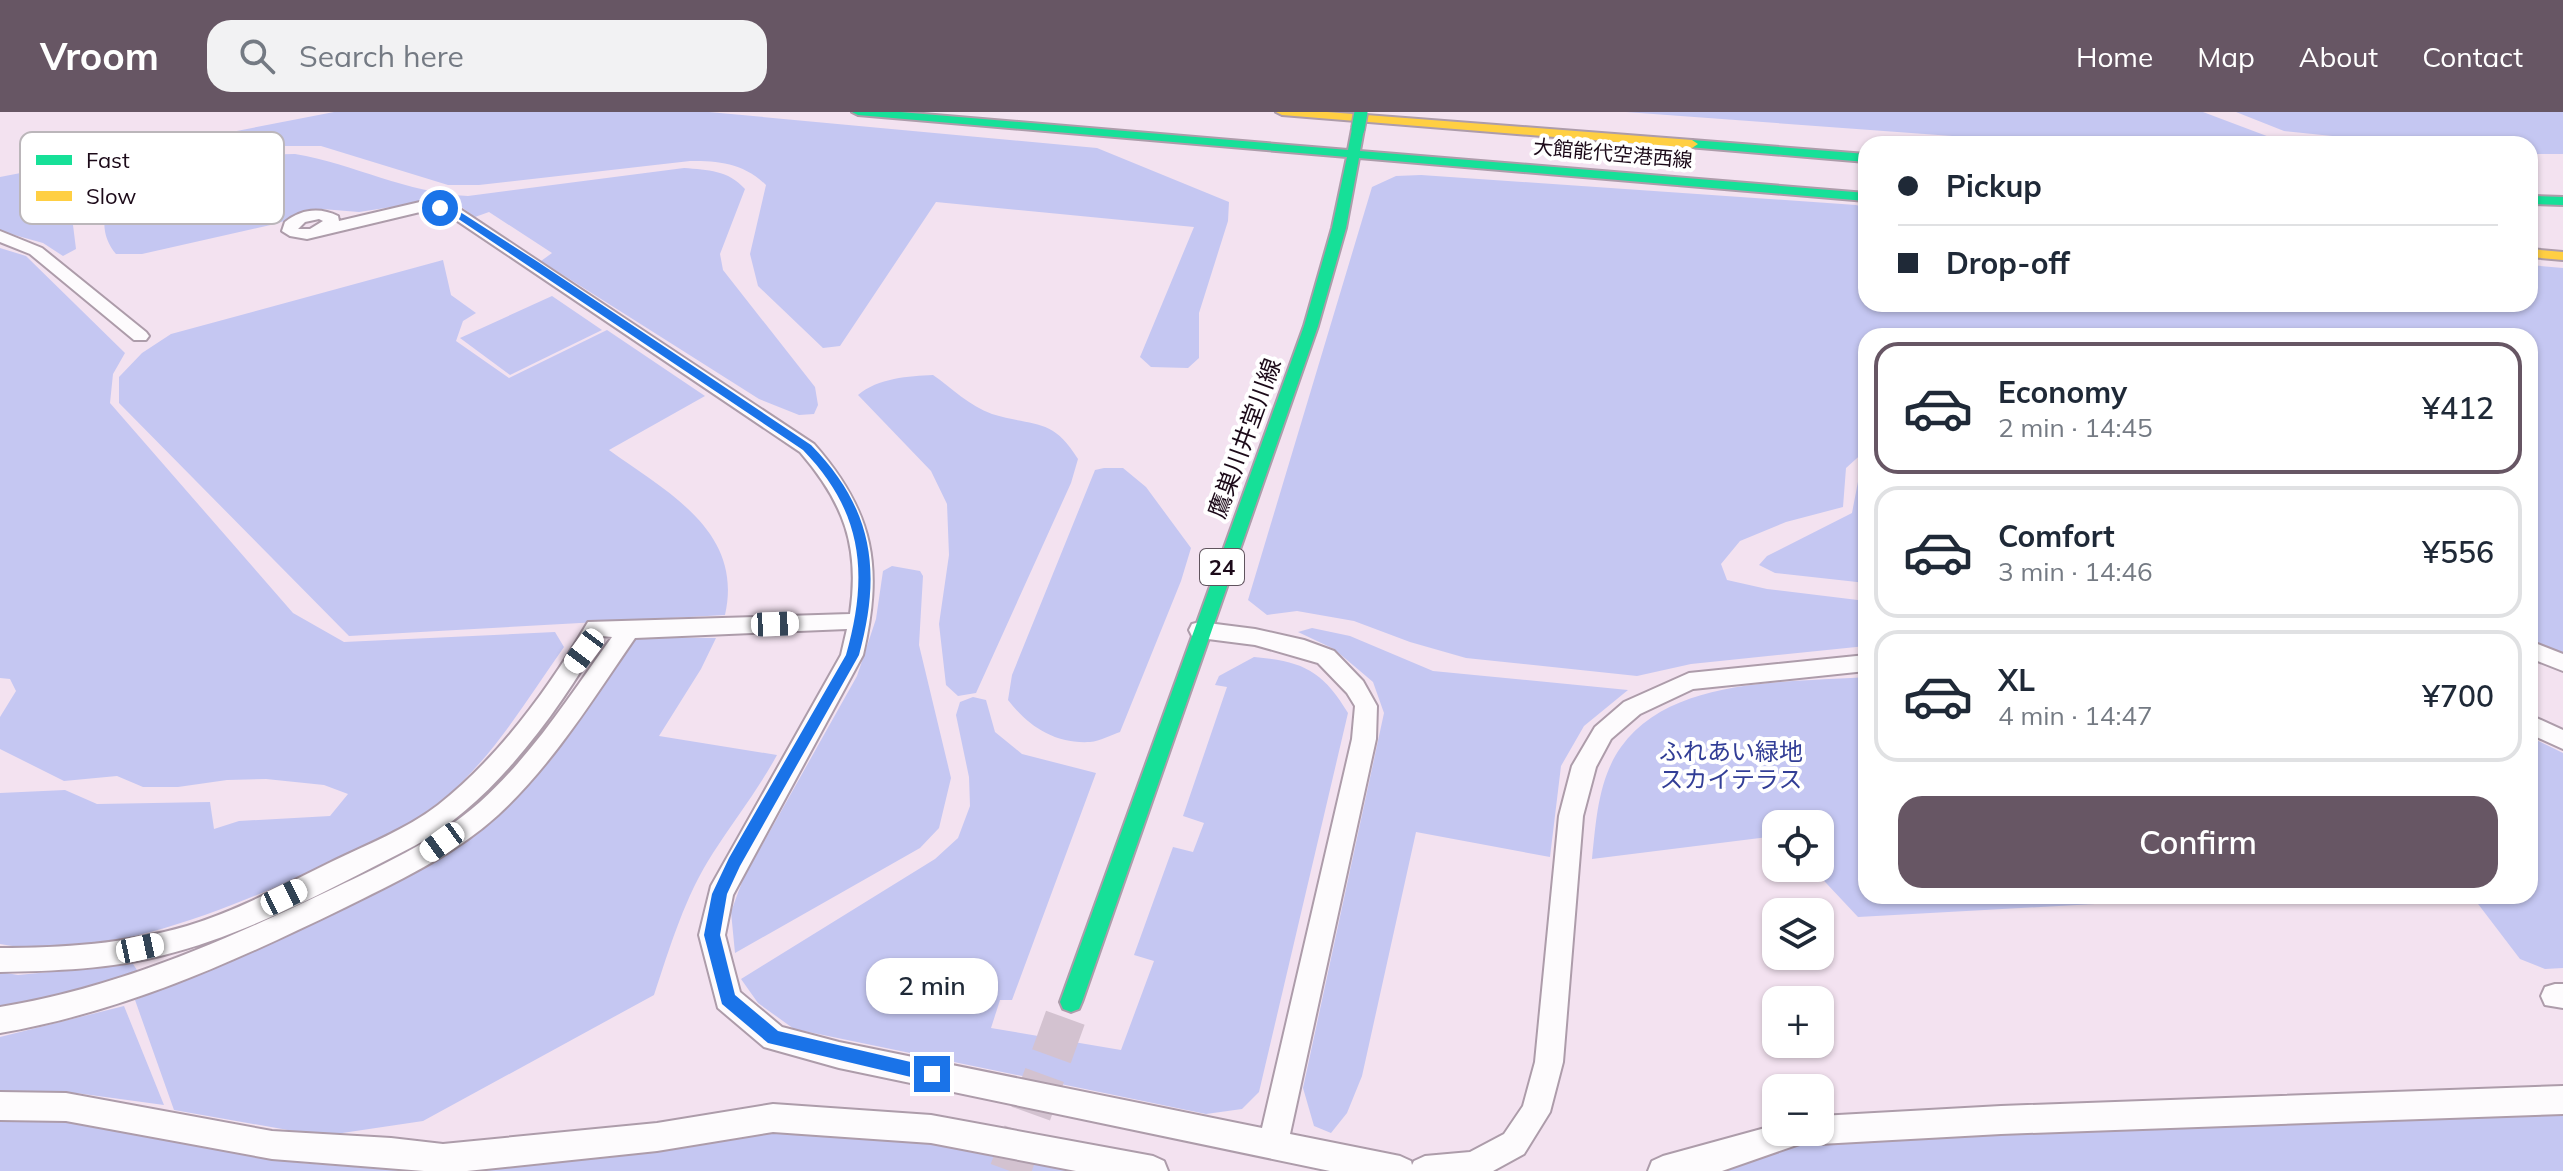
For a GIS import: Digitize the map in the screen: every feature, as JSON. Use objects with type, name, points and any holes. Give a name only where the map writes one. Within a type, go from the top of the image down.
[{"type":"main road","name":"大館能代空港西線","points":[[858,112],[1858,196]]},
{"type":"main road","points":[[1282,112],[1858,157]]},
{"type":"main road","points":[[1377,112],[1858,149]]},
{"type":"main road","name":"鷹巣川井堂川線","points":[[1071,1002],[1200,630],[1312,324],[1355,154],[1360,120]]},
{"type":"main road","points":[[2538,190],[2563,192]]},
{"type":"main road","points":[[2538,200],[2563,201]]},
{"type":"main road","points":[[2538,254],[2563,256]]},
{"type":"street","points":[[323,229],[420,207],[454,212],[807,448],[829,470],[847,498],[860,531],[864,574],[862,621],[852,655],[720,894],[712,935],[728,999],[774,1038],[839,1055],[1400,1171]]},
{"type":"street","points":[[0,236],[36,251],[140,336]]},
{"type":"street","points":[[0,960],[58,960],[102,955],[187,938],[284,897],[428,826],[473,789],[524,729],[584,651],[596,628],[629,630],[862,621]]},
{"type":"street","points":[[0,1020],[120,993],[259,937],[420,858],[486,811],[527,769],[629,630]]},
{"type":"street","points":[[1200,630],[1280,642],[1326,657],[1355,687],[1366,706],[1364,739],[1273,1146]]},
{"type":"street","points":[[2538,652],[2563,663]]},
{"type":"street","points":[[1425,1171],[1473,1166],[1514,1144],[1536,1112],[1549,1062],[1571,816],[1584,766],[1603,733],[1632,708],[1689,681],[1858,664]]},
{"type":"street","points":[[2538,728],[2563,740]]},
{"type":"street","points":[[1834,1129],[2001,1120],[2563,1100]]},
{"type":"street","points":[[0,1106],[66,1107],[272,1145],[391,1152],[443,1159],[657,1137],[773,1118],[931,1129],[1153,1171]]},
{"type":"street","points":[[1663,1171],[1762,1144]]},
{"type":"green space","points":[[334,112],[709,112],[1097,148],[1229,202],[1228,221],[1199,313],[1199,358],[1188,368],[1151,367],[1140,357],[1194,227],[936,202],[840,346],[823,348],[758,286],[750,254],[766,185],[740,168],[690,161],[479,185],[448,185],[321,146],[284,146],[284,132],[231,132]]},
{"type":"green space","points":[[1626,112],[2203,112],[2267,136],[1953,136]]},
{"type":"green space","points":[[2236,112],[2563,112],[2563,154],[2538,154],[2538,136],[2332,136],[2284,131]]},
{"type":"green space","points":[[284,154],[338,164],[424,190],[468,196],[684,168],[717,172],[732,178],[745,189],[720,254],[723,270],[815,387],[818,405],[814,414],[799,415],[759,399],[541,261],[552,253],[489,212],[475,217],[456,203],[424,202],[359,212],[322,209],[284,221]]},
{"type":"green space","points":[[20,173],[20,224],[74,224],[76,249],[63,256],[43,243],[0,231],[0,177]]},
{"type":"green space","points":[[1421,175],[1856,205],[1858,312],[2538,312],[2538,266],[2563,268],[2563,654],[2538,643],[2538,328],[1858,328],[1858,457],[1846,468],[1843,507],[1786,522],[1740,541],[1721,564],[1727,580],[1767,589],[1858,600],[1858,647],[1691,664],[1637,676],[1466,658],[1354,621],[1297,611],[1267,615],[1248,600],[1372,187],[1396,176]]},
{"type":"green space","points":[[104,224],[275,224],[142,254],[116,254]]},
{"type":"green space","points":[[0,248],[26,256],[125,353],[113,374],[110,403],[293,613],[344,642],[555,632],[564,647],[494,747],[443,799],[396,831],[362,848],[199,917],[118,940],[77,946],[38,948],[0,944],[0,793],[65,790],[97,804],[210,802],[214,829],[239,821],[330,816],[348,794],[324,785],[266,779],[227,780],[178,787],[143,787],[117,776],[64,781],[0,749],[0,717],[16,691],[10,679],[0,678]]},
{"type":"green space","points":[[443,260],[451,295],[476,313],[463,321],[456,341],[509,378],[607,330],[705,396],[609,450],[676,499],[712,537],[723,560],[728,586],[725,615],[349,636],[119,403],[119,377],[142,353],[171,334]]},
{"type":"green space","points":[[552,296],[602,330],[510,375],[460,338]]},
{"type":"green space","points":[[933,375],[984,411],[1050,429],[1069,445],[1078,459],[1071,483],[976,693],[958,696],[946,685],[939,624],[949,555],[947,504],[931,471],[858,395],[884,381]]},
{"type":"green space","points":[[1123,468],[1146,487],[1191,548],[1181,581],[1120,732],[1094,741],[1077,742],[1043,732],[1024,718],[1008,700],[1012,675],[1095,470]]},
{"type":"green space","points":[[1858,482],[1858,582],[1775,573],[1759,565],[1767,556],[1852,513]]},
{"type":"green space","points":[[892,566],[920,571],[923,576],[919,645],[951,778],[939,828],[920,848],[735,953],[731,912],[743,879],[857,676],[876,619],[883,571]]},
{"type":"green space","points":[[1312,628],[1350,636],[1433,671],[1628,690],[1584,726],[1561,766],[1550,857],[1416,832],[1362,1076],[1347,1113],[1331,1133],[1314,1126],[1303,1088],[1384,713],[1373,682],[1334,649],[1298,632]]},
{"type":"green space","points":[[632,637],[716,638],[701,669],[659,736],[777,755],[703,869],[679,922],[654,995],[423,1121],[322,1136],[174,1110],[135,1000],[237,956],[412,872],[487,826],[551,760]]},
{"type":"green space","points":[[1254,657],[1299,665],[1310,671],[1330,687],[1348,713],[1259,1092],[1242,1109],[1206,1114],[794,1029],[758,1003],[741,979],[935,859],[958,838],[970,806],[969,777],[956,715],[960,702],[973,697],[986,700],[995,732],[1022,754],[1096,773],[1012,1000],[1000,1000],[991,1028],[1121,1050],[1154,961],[1134,955],[1173,847],[1193,852],[1204,823],[1183,816],[1227,687],[1215,685],[1219,676]]},
{"type":"green space","name":"ふれあい緑地 スカイテラス","points":[[1858,677],[1858,904],[2093,904],[1858,917],[1825,882],[1834,882],[1834,810],[1762,810],[1762,838],[1592,859],[1599,801],[1607,773],[1621,747],[1643,724],[1670,707],[1700,695],[1733,688]]},
{"type":"green space","points":[[2538,741],[2563,753],[2563,968],[2545,969],[2520,959],[2478,904],[2538,904]]},
{"type":"green space","points":[[133,964],[139,973],[113,988],[0,1011],[0,972],[18,975]]},
{"type":"green space","points":[[124,1006],[164,1105],[76,1093],[0,1093],[0,1037]]},
{"type":"green space","points":[[2563,1111],[2563,1171],[1712,1171],[1792,1146],[1834,1146],[1834,1142],[2016,1127]]},
{"type":"green space","points":[[0,1118],[55,1120],[301,1163],[408,1171],[0,1171]]},
{"type":"green space","points":[[773,1131],[930,1142],[1083,1171],[455,1171]]},
{"type":"tunnel","points":[[1010,1171],[1071,1002]]},
{"type":"traffic: fast","points":[[858,112],[1858,196]]},
{"type":"traffic: fast","points":[[1358,129],[1361,112]]},
{"type":"traffic: fast","points":[[1071,1002],[1311,326],[1339,228],[1358,129]]},
{"type":"traffic: fast","points":[[1692,144],[1858,157]]},
{"type":"traffic: fast","points":[[2538,200],[2563,201]]},
{"type":"traffic: slow","points":[[1282,112],[1692,144]]},
{"type":"traffic: slow","points":[[2538,254],[2563,256]]},
{"type":"route","points":[[440,208],[454,212],[534,264],[807,448],[829,470],[847,498],[860,531],[864,574],[862,621],[852,655],[735,863],[720,894],[712,935],[728,999],[774,1038],[932,1074]]}]
